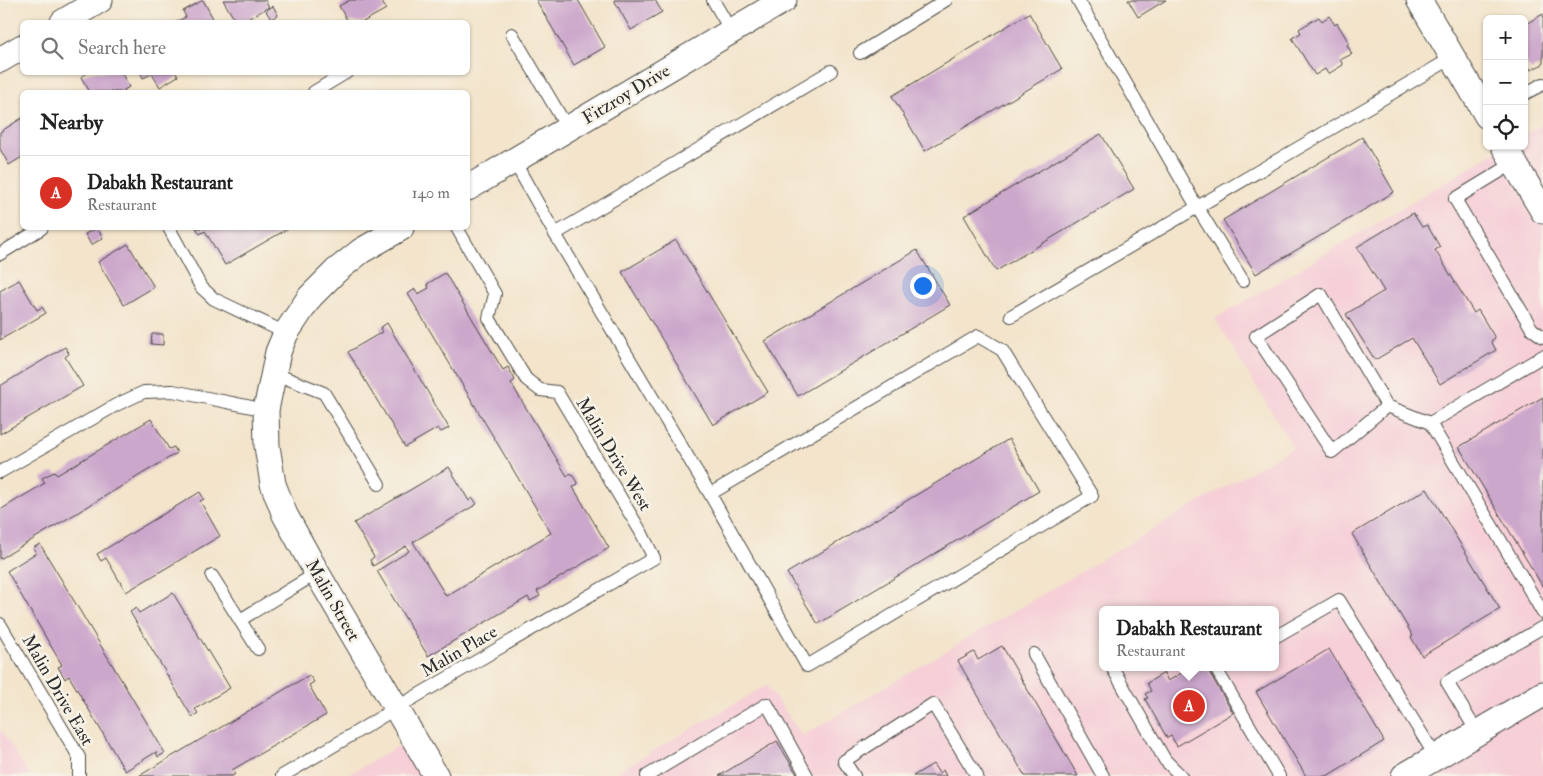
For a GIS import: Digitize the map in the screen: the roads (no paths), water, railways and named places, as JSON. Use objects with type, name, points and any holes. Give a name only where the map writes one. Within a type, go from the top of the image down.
[{"type":"street","points":[[66,20],[100,0]]},
{"type":"street","name":"Fitzroy Drive","points":[[470,187],[784,0]]},
{"type":"street","points":[[1419,0],[1483,109]]},
{"type":"street","points":[[0,60],[20,47]]},
{"type":"street","points":[[1509,155],[1543,211]]},
{"type":"street","points":[[266,410],[278,352],[286,333],[310,297],[336,271],[361,251],[398,230]]},
{"type":"street","name":"Malin Street","points":[[266,410],[267,446],[273,484],[285,516],[436,776]]},
{"type":"street","points":[[1404,776],[1543,694]]},
{"type":"lane","points":[[713,0],[732,31]]},
{"type":"lane","points":[[860,53],[946,0]]},
{"type":"lane","points":[[1078,0],[1243,281]]},
{"type":"lane","points":[[512,34],[568,129]]},
{"type":"lane","points":[[1011,316],[1452,58]]},
{"type":"lane","points":[[555,234],[830,70]]},
{"type":"lane","points":[[317,90],[342,75]]},
{"type":"lane","points":[[1528,92],[1543,84]]},
{"type":"lane","points":[[1509,155],[1455,199],[1532,329],[1543,337]]},
{"type":"lane","points":[[514,161],[555,234],[710,494],[807,666],[1092,496],[1002,350],[978,336],[710,494]]},
{"type":"lane","points":[[0,254],[39,230]]},
{"type":"lane","points":[[170,230],[201,286],[214,299],[286,333]]},
{"type":"lane","name":"Malin Drive West","points":[[458,230],[495,294],[489,318],[526,379],[540,390],[557,392],[654,558]]},
{"type":"lane","points":[[1387,406],[1332,452],[1256,336],[1321,294],[1387,406],[1430,423],[1543,613]]},
{"type":"lane","points":[[1430,423],[1543,356]]},
{"type":"lane","points":[[273,373],[324,393],[379,484]]},
{"type":"lane","points":[[0,472],[116,405],[144,392],[174,392],[266,410]]},
{"type":"lane","name":"Malin Place","points":[[282,776],[654,558]]},
{"type":"lane","points":[[240,620],[317,572]]},
{"type":"lane","points":[[212,576],[258,649]]},
{"type":"lane","points":[[1279,635],[1340,600],[1436,757]]},
{"type":"lane","name":"Malin Drive East","points":[[0,624],[79,757],[78,776]]},
{"type":"lane","points":[[1478,732],[1447,682],[1543,627]]},
{"type":"lane","points":[[1034,654],[1103,776]]},
{"type":"lane","points":[[1114,671],[1165,760],[1181,776]]},
{"type":"lane","points":[[1217,671],[1280,776]]},
{"type":"lane","points":[[647,776],[766,704],[807,776]]},
{"type":"lane","points":[[854,776],[844,761],[933,704],[977,776]]},
{"type":"place","name":"Dabakh Restaurant","points":[[1189,706]]}]
